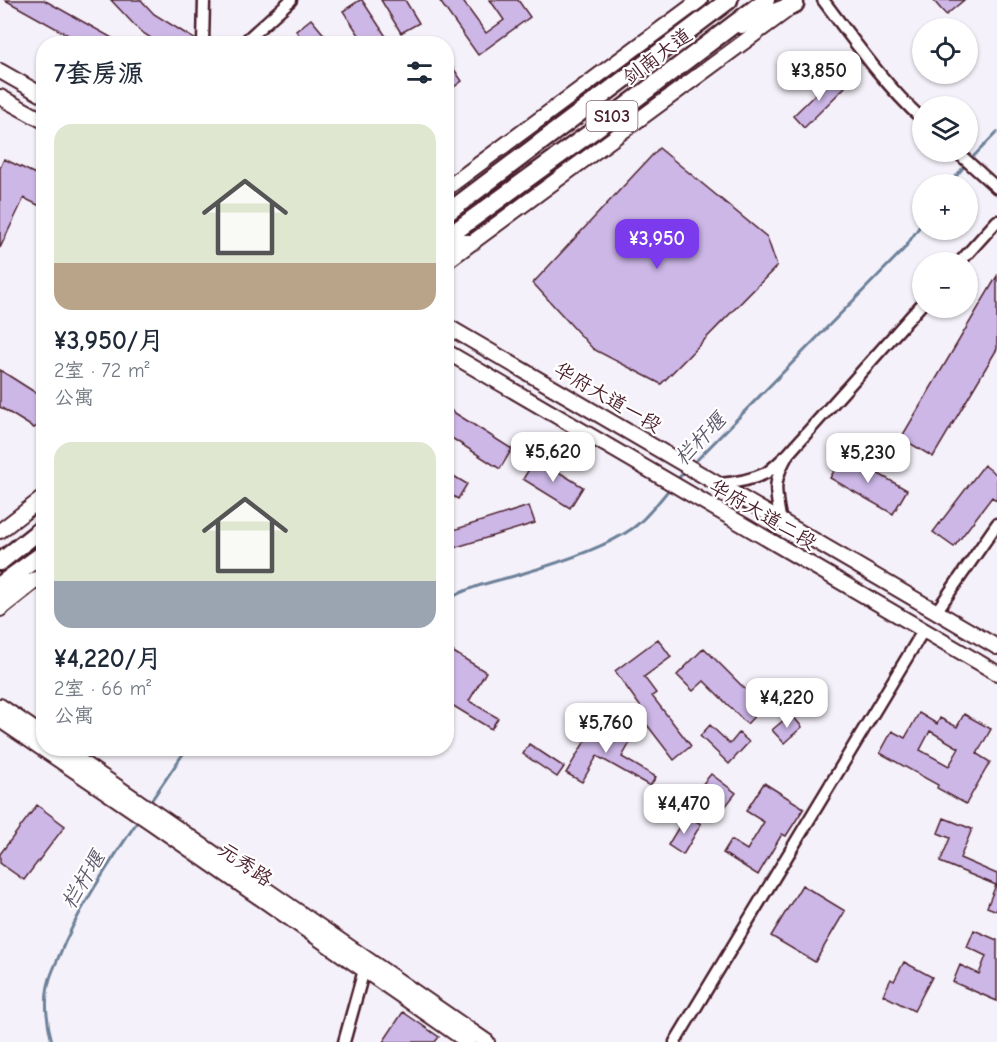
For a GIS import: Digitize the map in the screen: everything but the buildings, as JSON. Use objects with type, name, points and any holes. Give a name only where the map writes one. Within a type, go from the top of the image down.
[{"type":"highway","points":[[697,24],[718,0]]},
{"type":"highway","name":"剑南大道","points":[[454,208],[729,0]]},
{"type":"highway","name":"剑南大道","points":[[454,233],[766,0]]},
{"type":"highway","points":[[723,32],[798,2]]},
{"type":"highway","points":[[0,562],[36,533]]},
{"type":"highway","points":[[0,585],[36,559]]},
{"type":"highway","points":[[0,596],[36,580]]},
{"type":"main road","points":[[454,183],[700,0]]},
{"type":"main road","points":[[454,256],[798,2]]},
{"type":"main road","points":[[0,70],[36,91]]},
{"type":"main road","points":[[0,97],[36,117]]},
{"type":"main road","points":[[454,242],[474,242]]},
{"type":"main road","name":"华府大道一段","points":[[454,330],[997,647]]},
{"type":"main road","name":"华府大道二段","points":[[454,356],[997,673]]},
{"type":"main road","points":[[0,531],[36,503]]},
{"type":"main road","points":[[0,609],[36,581]]},
{"type":"main road","points":[[0,706],[36,731]]},
{"type":"main road","name":"元秀路","points":[[0,720],[36,743]]},
{"type":"main road","name":"元秀路","points":[[56,756],[155,819],[367,966],[468,1042]]},
{"type":"main road","name":"元秀路","points":[[71,756],[133,805]]},
{"type":"main road","name":"元秀路","points":[[367,966],[487,1042]]},
{"type":"street","points":[[203,36],[204,0]]},
{"type":"street","points":[[251,36],[291,0]]},
{"type":"street","points":[[823,0],[882,77],[912,110]]},
{"type":"street","points":[[968,162],[997,188]]},
{"type":"street","points":[[969,252],[997,221]]},
{"type":"street","points":[[718,484],[751,479],[767,472],[788,454],[912,315]]},
{"type":"street","points":[[781,522],[775,492],[776,480],[788,454]]},
{"type":"street","points":[[936,612],[997,524]]},
{"type":"street","points":[[675,1042],[923,631]]},
{"type":"street","points":[[344,1042],[367,966]]},
{"type":"waterway","name":"栏杆堰","points":[[978,152],[997,132]]},
{"type":"waterway","name":"栏杆堰","points":[[958,174],[965,165]]},
{"type":"waterway","name":"栏杆堰","points":[[692,465],[904,249],[912,237]]},
{"type":"waterway","name":"栏杆堰","points":[[675,482],[687,469]]},
{"type":"waterway","name":"栏杆堰","points":[[454,596],[474,587],[579,555],[622,535],[638,524],[671,487]]},
{"type":"waterway","name":"栏杆堰","points":[[149,804],[182,756]]},
{"type":"waterway","name":"栏杆堰","points":[[52,1042],[46,1004],[52,972],[85,903],[139,819]]}]
